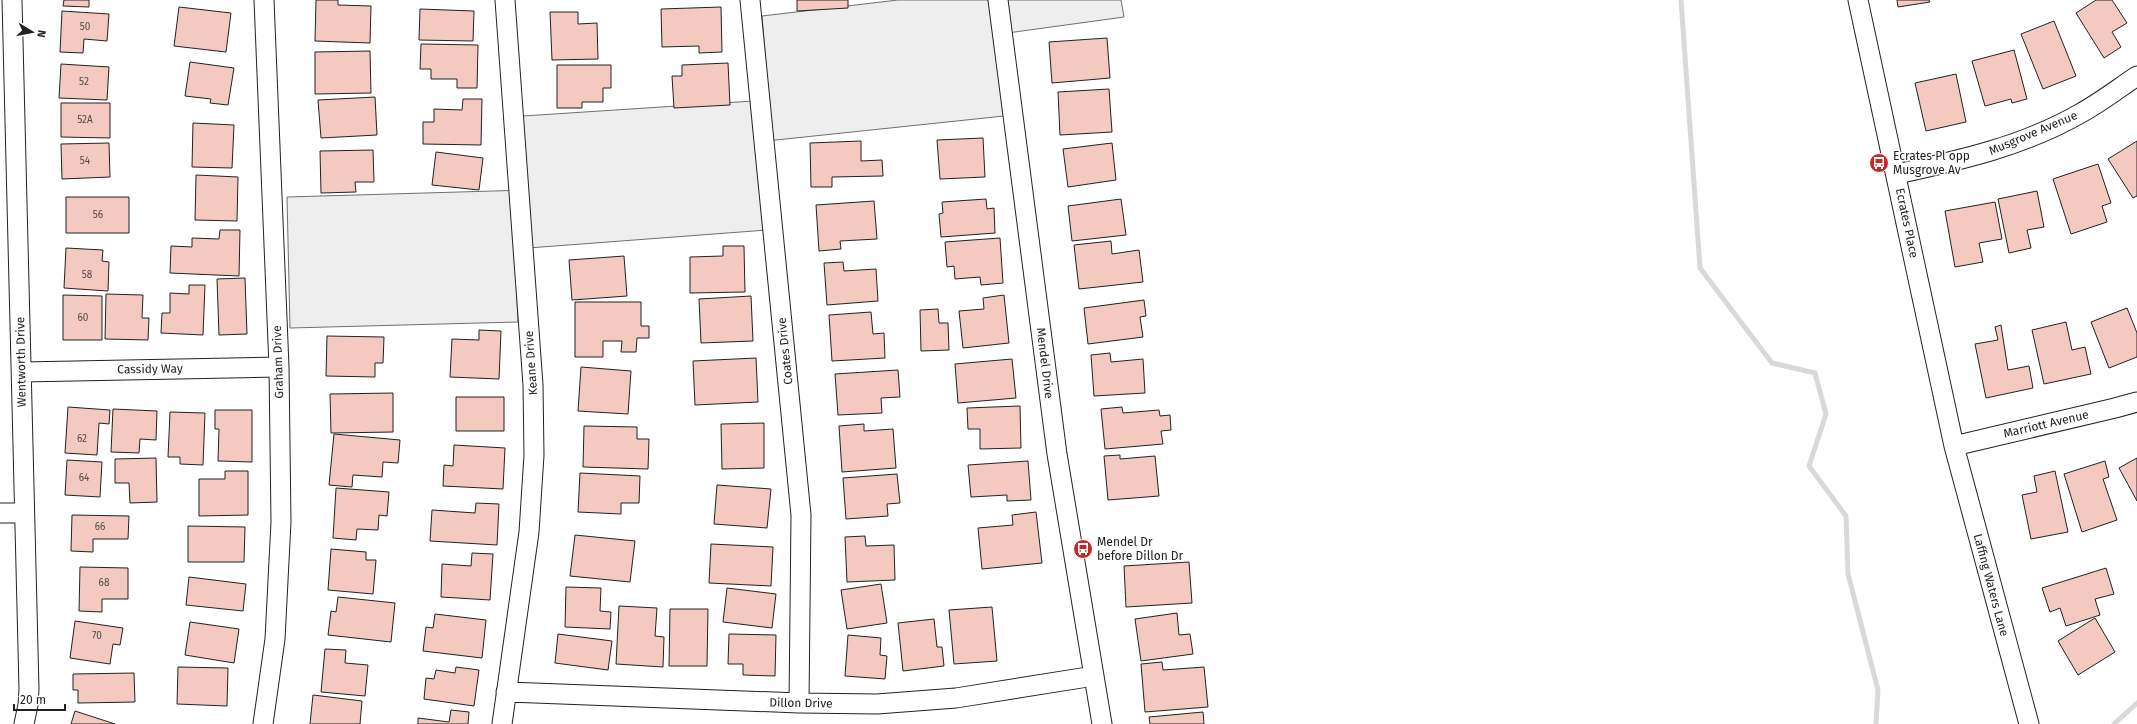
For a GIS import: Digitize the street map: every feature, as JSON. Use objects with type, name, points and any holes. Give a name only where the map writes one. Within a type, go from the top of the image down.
[{"type":"street","name":"Wentworth Drive","points":[[12,0],[7,112],[22,372],[29,689],[24,724]]},
{"type":"street","name":"Graham Drive","points":[[263,724],[275,638],[281,522],[279,367],[264,0]]},
{"type":"street","name":"Keane Drive","points":[[502,724],[529,532],[533,470],[534,418],[505,0]]},
{"type":"street","name":"Coates Drive","points":[[750,0],[801,515],[799,703]]},
{"type":"street","name":"Mendel Drive","points":[[998,0],[1057,454],[1102,724]]},
{"type":"street","name":"Ecrates Place","points":[[1858,0],[1897,174],[1954,446]]},
{"type":"street","name":"Musgrove Avenue","points":[[1897,174],[1967,159],[2022,140],[2081,113],[2137,76]]},
{"type":"street","name":"Cassidy Way","points":[[22,372],[279,367]]},
{"type":"street","name":"Marriott Avenue","points":[[1954,446],[2137,402]]},
{"type":"street","name":"Laffing Waters Lane","points":[[1954,446],[2029,724]]},
{"type":"street","points":[[0,513],[24,513]]},
{"type":"street","name":"Dillon Drive","points":[[506,692],[799,703],[916,702],[999,692],[1094,676]]},
{"type":"shaded area","points":[[898,0],[1121,0],[1124,17],[993,35],[1004,116],[757,142],[767,230],[515,249],[518,322],[290,328],[287,197],[528,190],[523,116],[769,100],[762,16]]},
{"type":"building","points":[[64,0],[89,0],[89,7],[63,6]]},
{"type":"building","points":[[316,0],[338,0],[338,5],[371,6],[370,43],[315,41]]},
{"type":"building","points":[[797,0],[848,0],[848,8],[797,11]]},
{"type":"building","points":[[1897,0],[1929,0],[1930,2],[1898,7]]},
{"type":"building","points":[[2096,0],[2112,0],[2127,23],[2112,32],[2121,47],[2104,58],[2076,13]]},
{"type":"building","points":[[179,7],[231,13],[226,52],[174,46]]},
{"type":"building","points":[[721,7],[722,52],[699,53],[699,46],[662,47],[661,9]]},
{"type":"building","points":[[420,9],[474,11],[473,41],[419,40]]},
{"type":"building","points":[[62,11],[109,14],[107,41],[84,39],[83,53],[60,52]]},
{"type":"building","points":[[550,12],[578,12],[578,24],[597,23],[598,59],[552,60]]},
{"type":"building","points":[[2054,21],[2076,76],[2043,89],[2021,34]]},
{"type":"building","points":[[1107,38],[1110,78],[1052,83],[1049,42]]},
{"type":"building","points":[[421,44],[478,45],[477,88],[457,88],[457,79],[431,79],[431,69],[420,69]]},
{"type":"building","points":[[2014,50],[2027,99],[2012,103],[2011,99],[1985,106],[1972,61]]},
{"type":"building","points":[[370,51],[371,93],[315,94],[315,52]]},
{"type":"building","points":[[190,62],[234,68],[228,105],[210,103],[211,99],[185,96]]},
{"type":"building","points":[[728,63],[730,105],[674,108],[672,76],[682,76],[682,65]]},
{"type":"building","points":[[61,64],[109,67],[107,100],[59,98]]},
{"type":"building","points":[[557,65],[611,65],[611,88],[603,88],[603,102],[582,102],[582,108],[557,108]]},
{"type":"building","points":[[1956,74],[1966,122],[1926,131],[1915,83]]},
{"type":"building","points":[[1109,89],[1112,132],[1060,135],[1058,92]]},
{"type":"building","points":[[375,97],[377,135],[321,138],[318,100]]},
{"type":"building","points":[[463,99],[482,99],[481,145],[423,144],[423,122],[434,122],[434,109],[462,110]]},
{"type":"building","points":[[61,103],[110,103],[110,138],[61,137]]},
{"type":"building","points":[[193,123],[234,125],[232,168],[192,167]]},
{"type":"building","points":[[983,138],[985,177],[940,179],[937,140]]},
{"type":"building","points":[[861,141],[861,161],[882,160],[883,176],[832,177],[832,187],[811,187],[810,143]]},
{"type":"building","points":[[2137,141],[2137,196],[2133,198],[2108,159]]},
{"type":"building","points":[[109,143],[110,177],[62,179],[61,144]]},
{"type":"building","points":[[1112,143],[1116,180],[1068,187],[1063,149]]},
{"type":"building","points":[[373,150],[374,182],[355,182],[356,192],[321,193],[320,151]]},
{"type":"building","points":[[436,152],[483,158],[479,190],[432,185]]},
{"type":"building","points":[[2098,164],[2111,203],[2102,206],[2107,222],[2071,234],[2053,179]]},
{"type":"building","points":[[196,175],[238,177],[237,221],[195,220]]},
{"type":"building","points":[[2037,191],[2044,227],[2027,230],[2031,248],[2009,253],[1998,199]]},
{"type":"building","points":[[66,197],[129,197],[129,233],[66,233]]},
{"type":"building","points":[[986,199],[987,209],[994,208],[995,233],[941,237],[939,214],[943,213],[942,202]]},
{"type":"building","points":[[1121,199],[1126,235],[1072,241],[1068,206]]},
{"type":"building","points":[[874,201],[877,239],[840,241],[841,249],[819,251],[816,205]]},
{"type":"building","points":[[1995,202],[2002,239],[1979,243],[1983,262],[1955,267],[1945,211]]},
{"type":"building","points":[[220,230],[240,230],[239,276],[170,273],[171,246],[192,247],[192,238],[219,239]]},
{"type":"building","points":[[1000,238],[1003,283],[981,285],[980,277],[955,279],[954,266],[947,267],[945,242]]},
{"type":"building","points":[[1111,241],[1112,254],[1139,250],[1143,282],[1079,289],[1074,245]]},
{"type":"building","points":[[723,246],[744,246],[745,292],[690,293],[690,257],[723,256]]},
{"type":"building","points":[[66,248],[103,250],[102,261],[109,262],[108,291],[64,288]]},
{"type":"building","points":[[624,256],[627,296],[572,300],[569,260]]},
{"type":"building","points":[[843,262],[844,271],[876,269],[878,301],[827,305],[824,263]]},
{"type":"building","points":[[245,278],[247,334],[219,335],[217,279]]},
{"type":"building","points":[[189,285],[205,285],[203,335],[161,333],[162,313],[170,313],[170,293],[189,294]]},
{"type":"building","points":[[106,294],[143,295],[142,318],[149,318],[148,340],[105,339]]},
{"type":"building","points":[[63,295],[102,296],[102,340],[63,340]]},
{"type":"building","points":[[1004,295],[1009,343],[963,348],[959,311],[984,309],[983,298]]},
{"type":"building","points":[[751,296],[753,341],[701,343],[699,299]]},
{"type":"building","points":[[1144,300],[1146,316],[1140,317],[1143,337],[1088,344],[1084,308]]},
{"type":"building","points":[[575,302],[641,302],[641,326],[649,326],[649,338],[637,338],[636,352],[621,352],[622,341],[603,341],[603,357],[575,357]]},
{"type":"building","points":[[2127,308],[2137,333],[2137,357],[2109,368],[2091,322]]},
{"type":"building","points":[[938,309],[939,323],[948,323],[949,350],[921,351],[920,310]]},
{"type":"building","points":[[871,312],[873,334],[884,333],[885,358],[832,361],[829,315]]},
{"type":"building","points":[[2066,322],[2072,350],[2085,347],[2091,374],[2044,384],[2032,330]]},
{"type":"building","points":[[2001,325],[2008,370],[2029,366],[2033,388],[1986,398],[1975,344],[1998,340],[1995,327]]},
{"type":"building","points":[[479,330],[501,331],[499,379],[450,377],[452,339],[479,340]]},
{"type":"building","points":[[327,336],[384,337],[383,363],[375,363],[375,377],[326,376]]},
{"type":"building","points":[[1110,353],[1111,362],[1143,359],[1145,393],[1094,396],[1091,355]]},
{"type":"building","points":[[756,358],[758,402],[695,405],[693,361]]},
{"type":"building","points":[[1012,359],[1016,398],[958,403],[955,364]]},
{"type":"building","points":[[581,367],[631,371],[628,414],[578,411]]},
{"type":"building","points":[[898,370],[900,397],[881,398],[882,413],[838,415],[835,374]]},
{"type":"building","points":[[393,393],[393,432],[331,433],[330,394]]},
{"type":"building","points":[[456,397],[504,397],[504,431],[456,431]]},
{"type":"building","points":[[1020,406],[1021,448],[980,449],[980,429],[968,429],[967,408]]},
{"type":"building","points":[[68,407],[110,410],[109,424],[99,423],[97,455],[65,453]]},
{"type":"building","points":[[1122,407],[1123,413],[1159,410],[1160,416],[1170,415],[1171,430],[1161,431],[1163,444],[1105,449],[1101,409]]},
{"type":"building","points":[[113,409],[157,411],[156,440],[140,439],[139,453],[111,452]]},
{"type":"building","points":[[215,410],[252,410],[252,462],[218,461],[219,429],[215,429]]},
{"type":"building","points":[[170,412],[205,413],[203,465],[180,464],[180,457],[168,457]]},
{"type":"building","points":[[764,423],[764,468],[722,469],[721,424]]},
{"type":"building","points":[[864,424],[864,431],[893,429],[896,468],[842,472],[839,426]]},
{"type":"building","points":[[584,426],[637,427],[637,439],[649,439],[648,469],[583,467]]},
{"type":"building","points":[[334,434],[400,440],[398,463],[383,462],[382,477],[353,475],[352,487],[329,485]]},
{"type":"building","points":[[454,445],[505,448],[503,489],[443,486],[444,465],[453,466]]},
{"type":"building","points":[[1120,455],[1120,459],[1155,456],[1159,496],[1108,500],[1104,456]]},
{"type":"building","points":[[156,458],[157,502],[130,503],[129,483],[115,483],[115,459]]},
{"type":"building","points":[[2137,458],[2137,501],[2119,468]]},
{"type":"building","points":[[67,460],[102,462],[100,497],[65,495]]},
{"type":"building","points":[[1028,461],[1031,500],[1007,501],[1007,495],[971,497],[968,465]]},
{"type":"building","points":[[2105,461],[2109,477],[2103,479],[2117,520],[2082,532],[2064,474]]},
{"type":"building","points":[[225,471],[248,471],[248,515],[199,516],[199,479],[225,479]]},
{"type":"building","points":[[2055,471],[2068,532],[2031,539],[2022,495],[2037,492],[2034,476]]},
{"type":"building","points":[[580,473],[640,476],[639,503],[621,503],[621,514],[578,512]]},
{"type":"building","points":[[897,474],[900,503],[887,504],[888,516],[846,519],[843,478]]},
{"type":"building","points":[[717,485],[771,489],[767,528],[714,524]]},
{"type":"building","points":[[336,488],[389,492],[387,516],[379,515],[378,530],[357,529],[356,540],[333,538]]},
{"type":"building","points":[[476,503],[499,504],[497,545],[430,541],[432,510],[475,513]]},
{"type":"building","points":[[1036,512],[1042,563],[982,569],[978,528],[1013,525],[1012,515]]},
{"type":"building","points":[[72,515],[129,516],[128,539],[93,539],[93,552],[71,551]]},
{"type":"building","points":[[188,526],[245,527],[244,562],[188,562]]},
{"type":"building","points":[[575,535],[635,541],[630,582],[570,576]]},
{"type":"building","points":[[865,536],[866,546],[894,545],[895,580],[847,582],[845,537]]},
{"type":"building","points":[[711,544],[773,547],[771,586],[709,583]]},
{"type":"building","points":[[331,549],[366,552],[366,560],[376,560],[373,594],[328,590]]},
{"type":"building","points":[[472,553],[493,554],[490,600],[441,597],[442,564],[471,566]]},
{"type":"building","points":[[1189,562],[1192,603],[1126,607],[1124,566]]},
{"type":"building","points":[[80,567],[128,568],[128,599],[102,599],[102,612],[79,611]]},
{"type":"building","points":[[2106,568],[2114,594],[2095,599],[2100,615],[2066,626],[2060,608],[2050,612],[2042,588]]},
{"type":"building","points":[[189,577],[246,584],[243,611],[186,605]]},
{"type":"building","points":[[881,584],[887,623],[847,629],[841,590]]},
{"type":"building","points":[[566,587],[601,588],[600,611],[611,612],[610,629],[565,627]]},
{"type":"building","points":[[727,588],[776,594],[772,628],[723,622]]},
{"type":"building","points":[[338,597],[395,603],[391,642],[328,635],[331,611],[336,612]]},
{"type":"building","points":[[619,606],[657,608],[655,636],[664,637],[663,667],[616,664]]},
{"type":"building","points":[[992,607],[997,661],[954,664],[949,610]]},
{"type":"building","points":[[670,609],[708,609],[707,666],[669,666]]},
{"type":"building","points":[[1177,613],[1179,635],[1190,634],[1193,654],[1141,661],[1135,619]]},
{"type":"building","points":[[435,614],[486,620],[482,658],[423,651],[426,627],[433,628]]},
{"type":"building","points":[[2095,618],[2115,652],[2078,675],[2058,641]]},
{"type":"building","points":[[934,619],[937,647],[942,647],[944,666],[903,671],[898,623]]},
{"type":"building","points":[[75,621],[123,628],[120,645],[113,644],[110,664],[70,658]]},
{"type":"building","points":[[190,622],[239,629],[234,663],[185,655]]},
{"type":"building","points":[[558,634],[612,641],[608,670],[555,663]]},
{"type":"building","points":[[729,634],[776,635],[775,676],[743,675],[743,664],[728,664]]},
{"type":"building","points":[[848,635],[881,638],[880,655],[887,656],[885,679],[845,676]]},
{"type":"building","points":[[325,649],[346,650],[345,663],[368,665],[365,696],[321,692]]},
{"type":"building","points":[[1162,662],[1163,670],[1204,667],[1208,707],[1145,712],[1141,664]]},
{"type":"building","points":[[178,667],[228,668],[227,706],[177,704]]},
{"type":"building","points":[[456,667],[479,670],[474,706],[424,699],[426,678],[434,679],[436,670],[455,673]]},
{"type":"building","points":[[134,673],[135,702],[78,703],[78,690],[73,690],[73,674]]},
{"type":"building","points":[[313,695],[362,701],[360,724],[310,724]]},
{"type":"building","points":[[451,710],[469,712],[468,724],[418,724],[418,718],[449,722]]},
{"type":"building","points":[[75,711],[115,724],[71,724]]},
{"type":"building","points":[[1203,712],[1204,724],[1150,724],[1149,717]]},
{"type":"waterway","points":[[1681,0],[1700,268],[1772,363],[1815,373],[1826,414],[1809,466],[1846,516],[1848,574],[1878,690],[1876,724]]},
{"type":"waterway","points":[[2114,724],[2137,703]]},
{"type":"place","name":"Ecrates Pl opp Musgrove Av","points":[[1879,163]]},
{"type":"place","name":"Mendel Dr before Dillon Dr","points":[[1083,549]]}]
